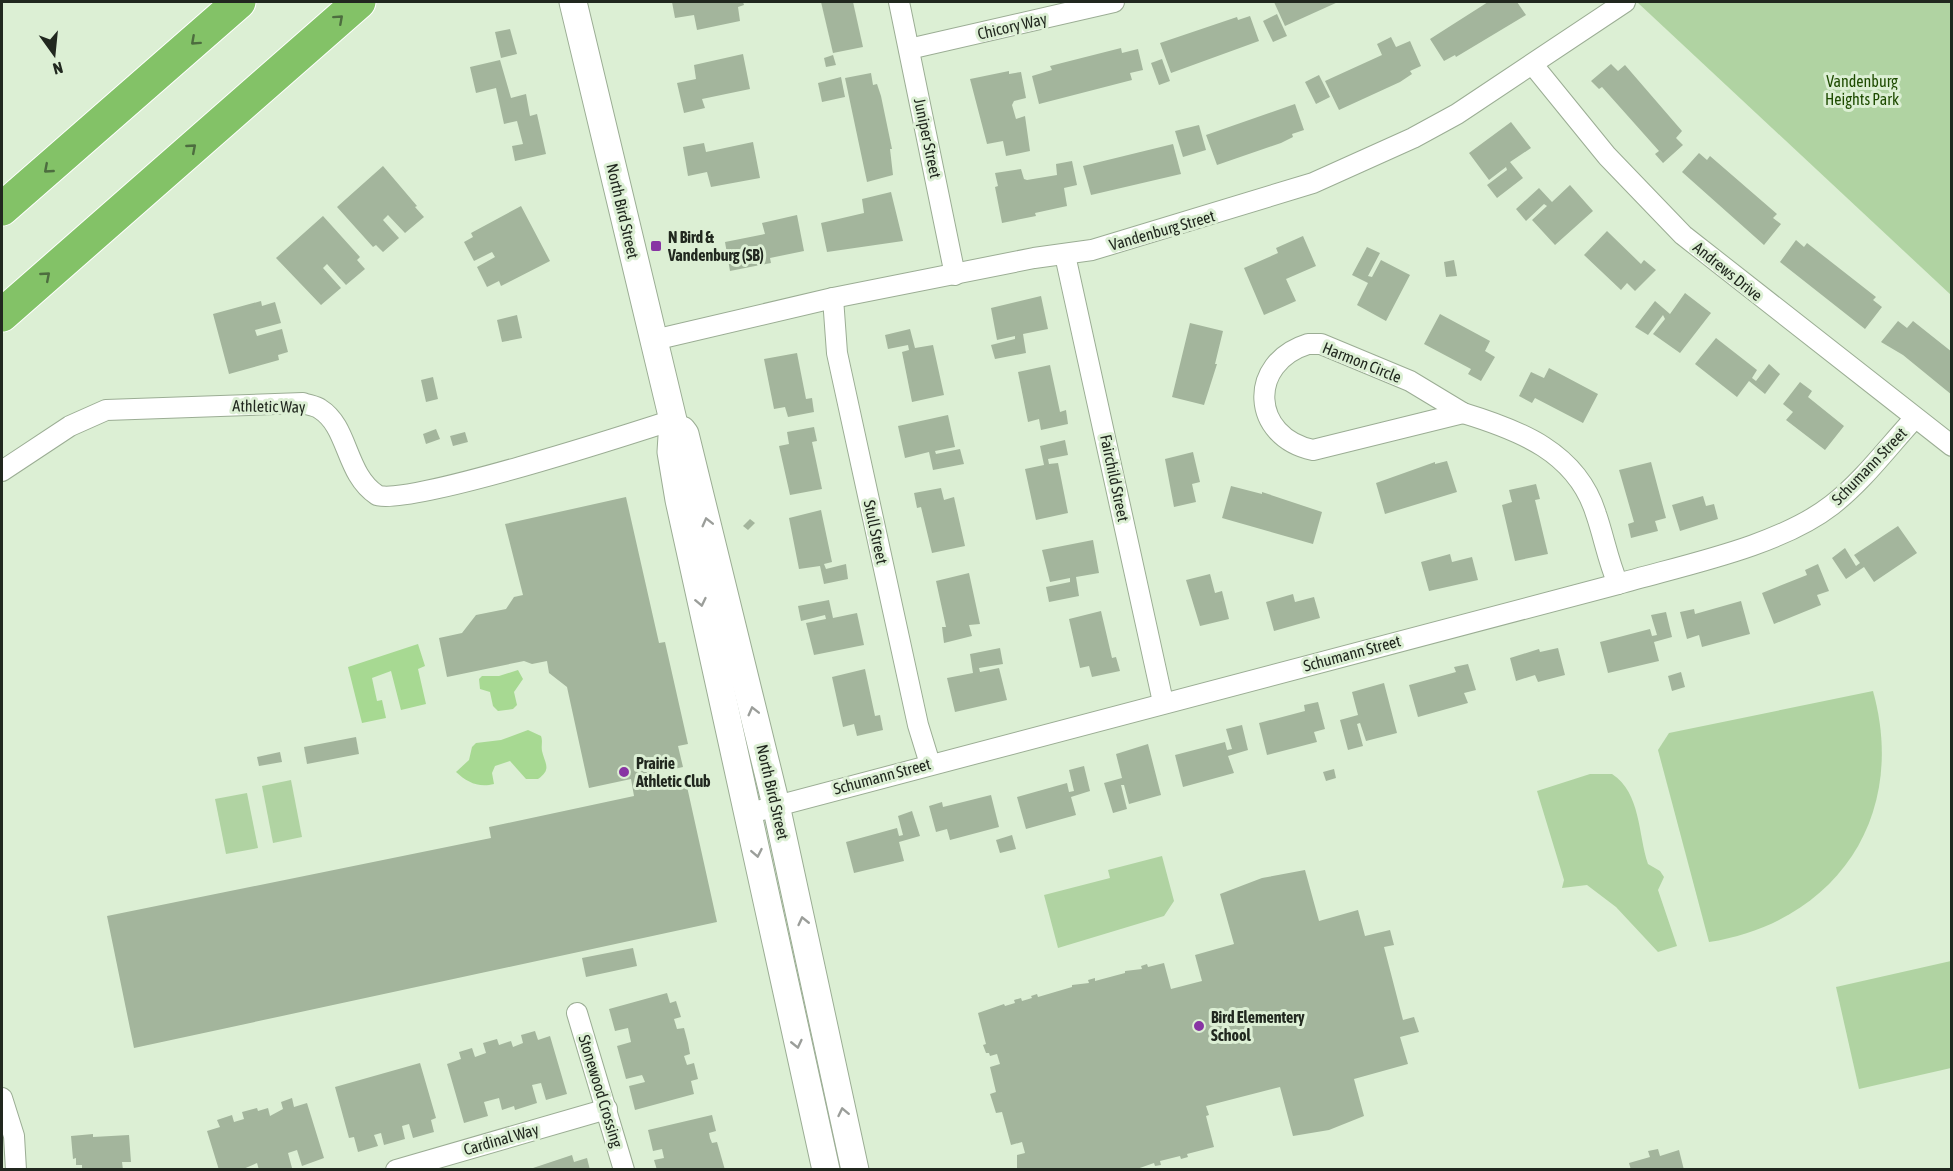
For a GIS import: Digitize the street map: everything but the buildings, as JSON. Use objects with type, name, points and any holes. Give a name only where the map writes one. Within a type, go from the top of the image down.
[{"type":"highway","points":[[2,209],[239,2]]},
{"type":"highway","points":[[2,315],[359,2]]},
{"type":"street","name":"North Bird Street","points":[[573,2],[673,420],[671,452],[679,500],[750,813],[774,940],[826,1170]]},
{"type":"street","name":"Juniper Street","points":[[899,2],[955,275]]},
{"type":"street","name":"Chicory Way","points":[[909,49],[1114,2]]},
{"type":"street","name":"Vandenburg Street","points":[[654,340],[832,298],[1104,247],[1313,183],[1422,134],[1533,65],[1625,2]]},
{"type":"street","name":"Andrews Drive","points":[[1533,65],[1607,156],[1683,235],[1952,446]]},
{"type":"street","name":"Fairchild Street","points":[[1065,255],[1162,702]]},
{"type":"street","name":"Stull Street","points":[[832,298],[837,353],[918,725],[930,764]]},
{"type":"street","name":"Harmon Circle","points":[[1463,413],[1313,450],[1292,444],[1275,430],[1266,410],[1265,387],[1269,374],[1285,355],[1296,348],[1320,344],[1410,381],[1463,413],[1491,422],[1549,448],[1583,484],[1596,513],[1606,555],[1618,584]]},
{"type":"street","name":"Athletic Way","points":[[2,471],[70,426],[106,410],[303,403],[320,409],[334,424],[356,474],[378,496],[389,499],[440,488],[623,437],[673,420]]},
{"type":"street","name":"Schumann Street","points":[[750,813],[1162,702],[1618,584],[1761,542],[1831,506],[1853,487],[1914,418]]},
{"type":"street","name":"North Bird Street","points":[[673,420],[685,434],[776,805],[855,1170]]},
{"type":"street","name":"Stonewood Crossing","points":[[577,1013],[624,1170]]},
{"type":"street","points":[[2,1098],[14,1136],[16,1170]]},
{"type":"street","name":"Cardinal Way","points":[[396,1170],[607,1109]]},
{"type":"green space","name":"Vandenburg Heights Park","points":[[1637,2],[1951,2],[1951,295]]},
{"type":"green space","points":[[1873,691],[1881,737],[1880,781],[1870,821],[1852,856],[1826,887],[1793,912],[1754,931],[1709,942],[1658,750],[1669,733]]},
{"type":"green space","points":[[1590,774],[1612,774],[1628,792],[1637,815],[1648,864],[1660,871],[1664,877],[1658,890],[1677,946],[1658,952],[1616,907],[1587,885],[1562,888],[1564,880],[1537,791]]},
{"type":"green space","points":[[291,780],[302,837],[273,843],[262,786]]},
{"type":"green space","points":[[247,793],[258,848],[226,854],[215,799]]},
{"type":"green space","points":[[1162,856],[1174,901],[1164,916],[1058,948],[1044,895],[1110,878],[1108,870]]},
{"type":"green space","points":[[1951,961],[1951,1068],[1859,1089],[1836,987]]},
{"type":"shaded area","points":[[418,644],[425,666],[418,669],[426,704],[401,710],[391,671],[372,678],[377,701],[382,700],[386,718],[362,723],[348,667]]},
{"type":"shaded area","points":[[518,670],[523,679],[514,692],[517,705],[513,709],[498,711],[493,706],[490,692],[480,689],[479,679],[482,676],[499,676]]},
{"type":"shaded area","points":[[528,730],[542,738],[546,769],[538,779],[526,779],[510,761],[495,766],[492,773],[494,784],[473,783],[456,772],[469,760],[472,747],[476,743],[501,740]]},
{"type":"place","name":"N Bird & Vandenburg (SB)","points":[[656,246]]},
{"type":"place","name":"Prairie Athletic Club","points":[[624,772]]},
{"type":"place","name":"Bird Elementery School","points":[[1199,1026]]}]
